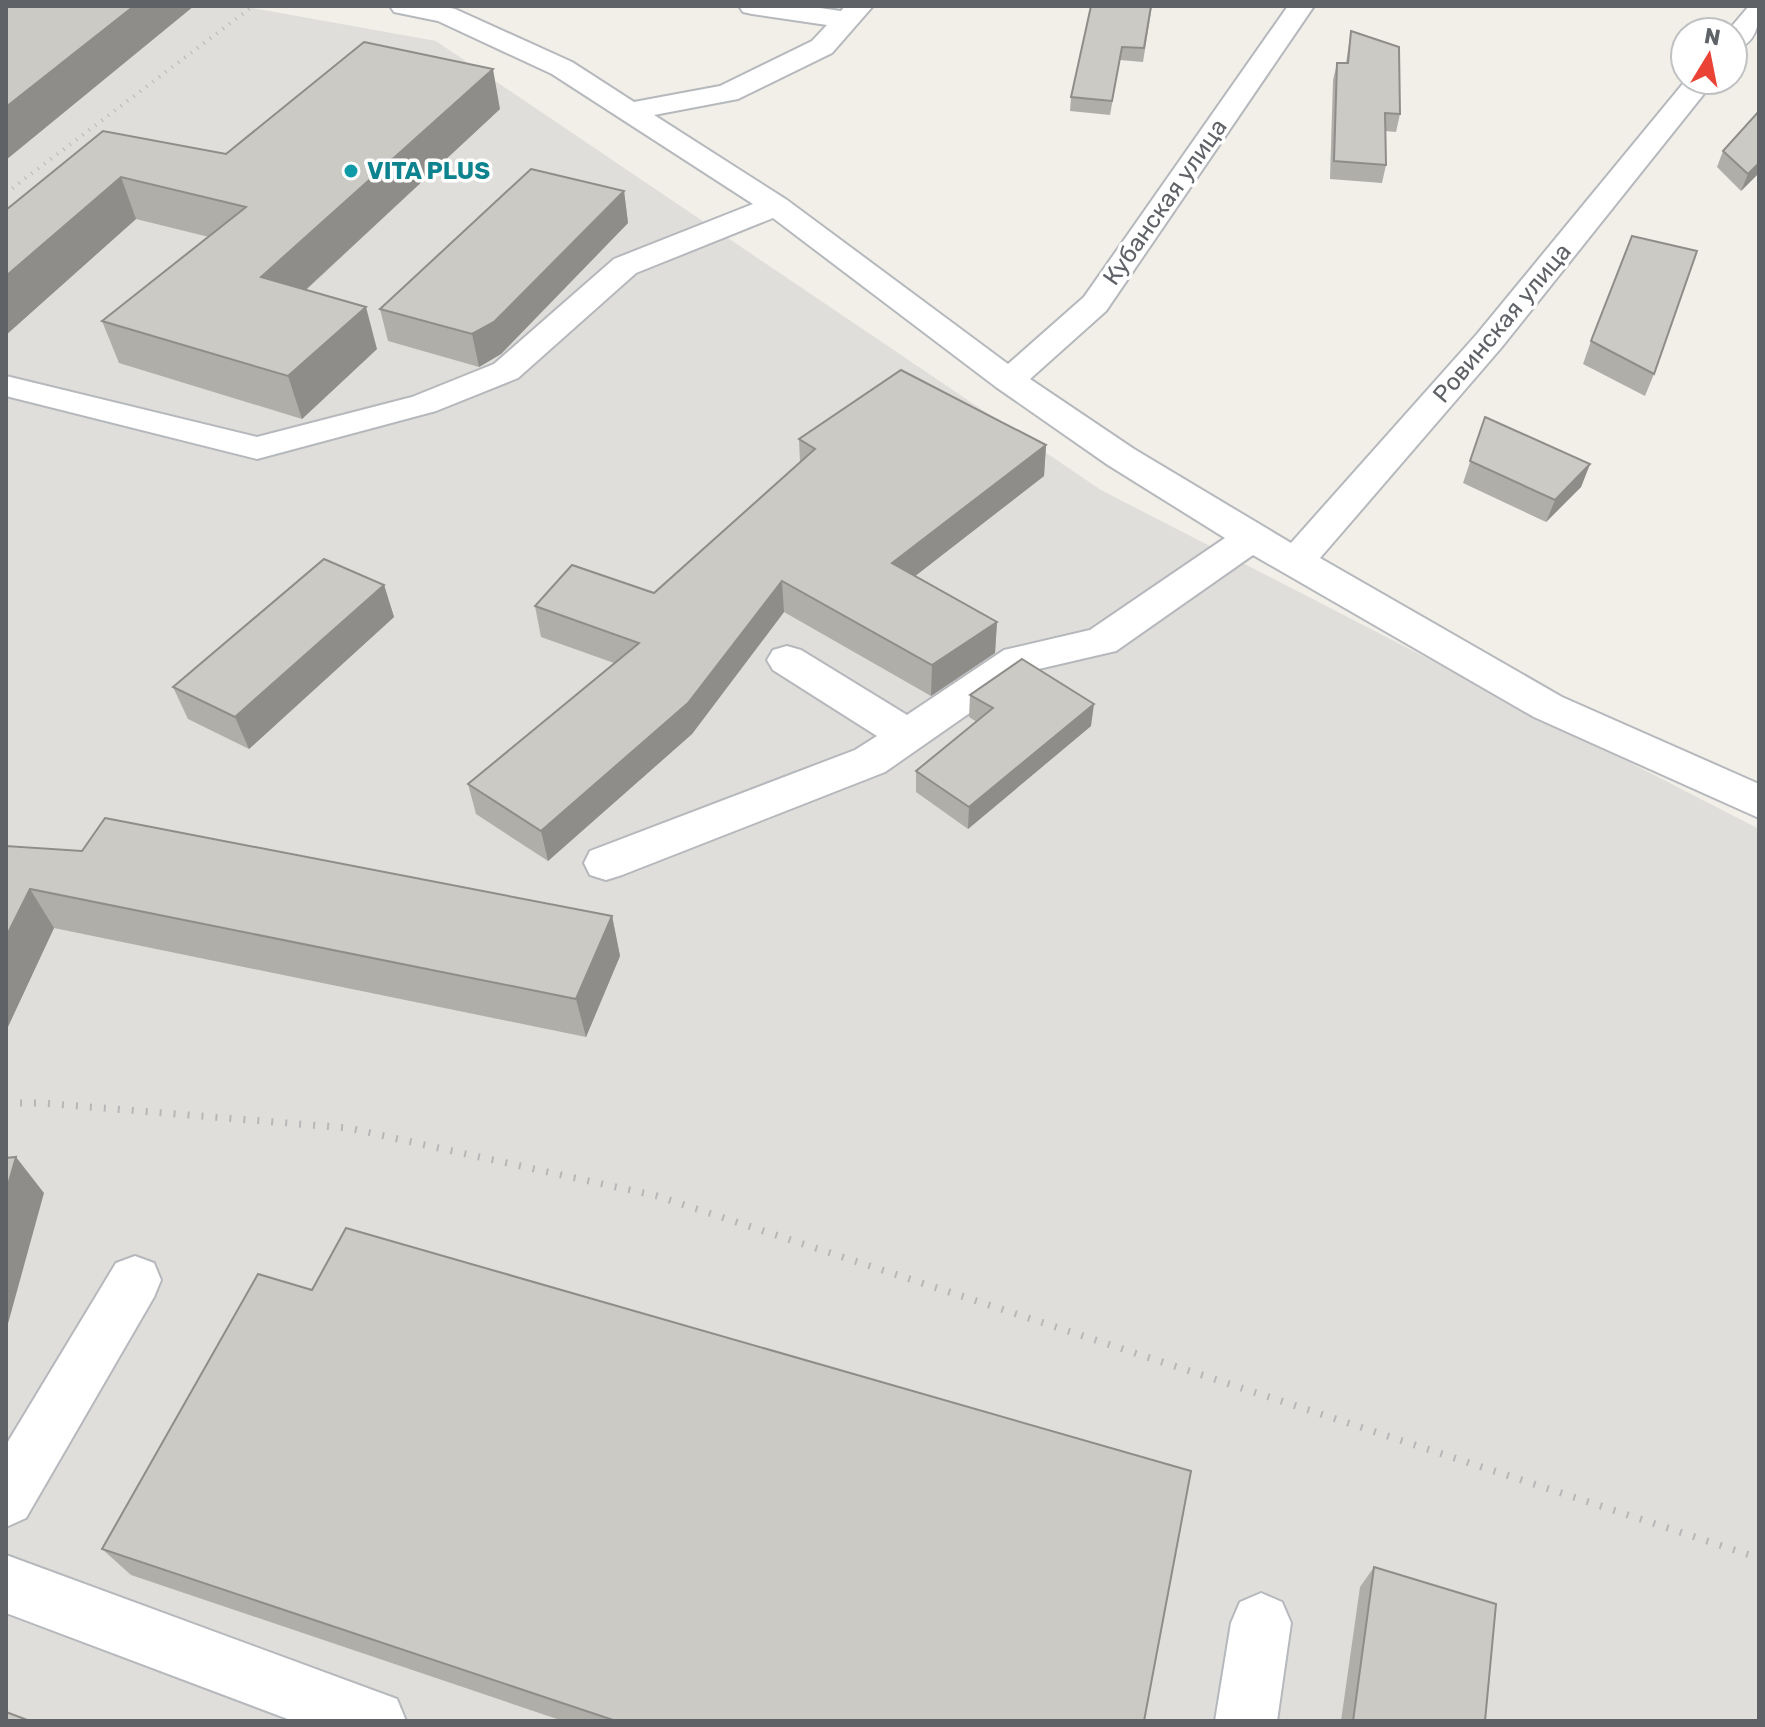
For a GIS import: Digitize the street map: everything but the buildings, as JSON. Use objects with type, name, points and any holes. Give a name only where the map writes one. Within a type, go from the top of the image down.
[{"type":"street","points":[[403,6],[446,15],[562,68],[776,206],[1008,380],[1121,457],[1251,538],[1548,707],[1759,802]]},
{"type":"street","points":[[446,15],[476,6]]},
{"type":"street","points":[[752,6],[853,13]]},
{"type":"street","name":"Кубанская улица","points":[[1008,380],[1053,344],[1095,304],[1301,6]]},
{"type":"street","points":[[629,111],[728,93],[822,47],[853,13]]},
{"type":"street","name":"Ровинская улица","points":[[1296,561],[1489,341],[1688,96]]},
{"type":"street","points":[[6,386],[257,448],[424,404],[506,371],[625,266],[776,206]]},
{"type":"street","points":[[606,863],[870,761],[1018,660],[1102,641],[1251,538]]},
{"type":"street","points":[[787,660],[907,735]]},
{"type":"street","points":[[6,1498],[135,1280]]},
{"type":"street","points":[[6,1584],[375,1721]]},
{"type":"street","points":[[1246,1721],[1261,1623]]},
{"type":"shaded area","points":[[6,6],[241,6],[436,41],[1101,490],[1759,829],[1759,1721],[6,1721]]},
{"type":"railway","points":[[6,193],[253,6]]},
{"type":"railway","points":[[6,1103],[41,1103],[348,1128],[657,1196],[1759,1558]]},
{"type":"place","name":"VITA PLUS","points":[[351,171]]}]
